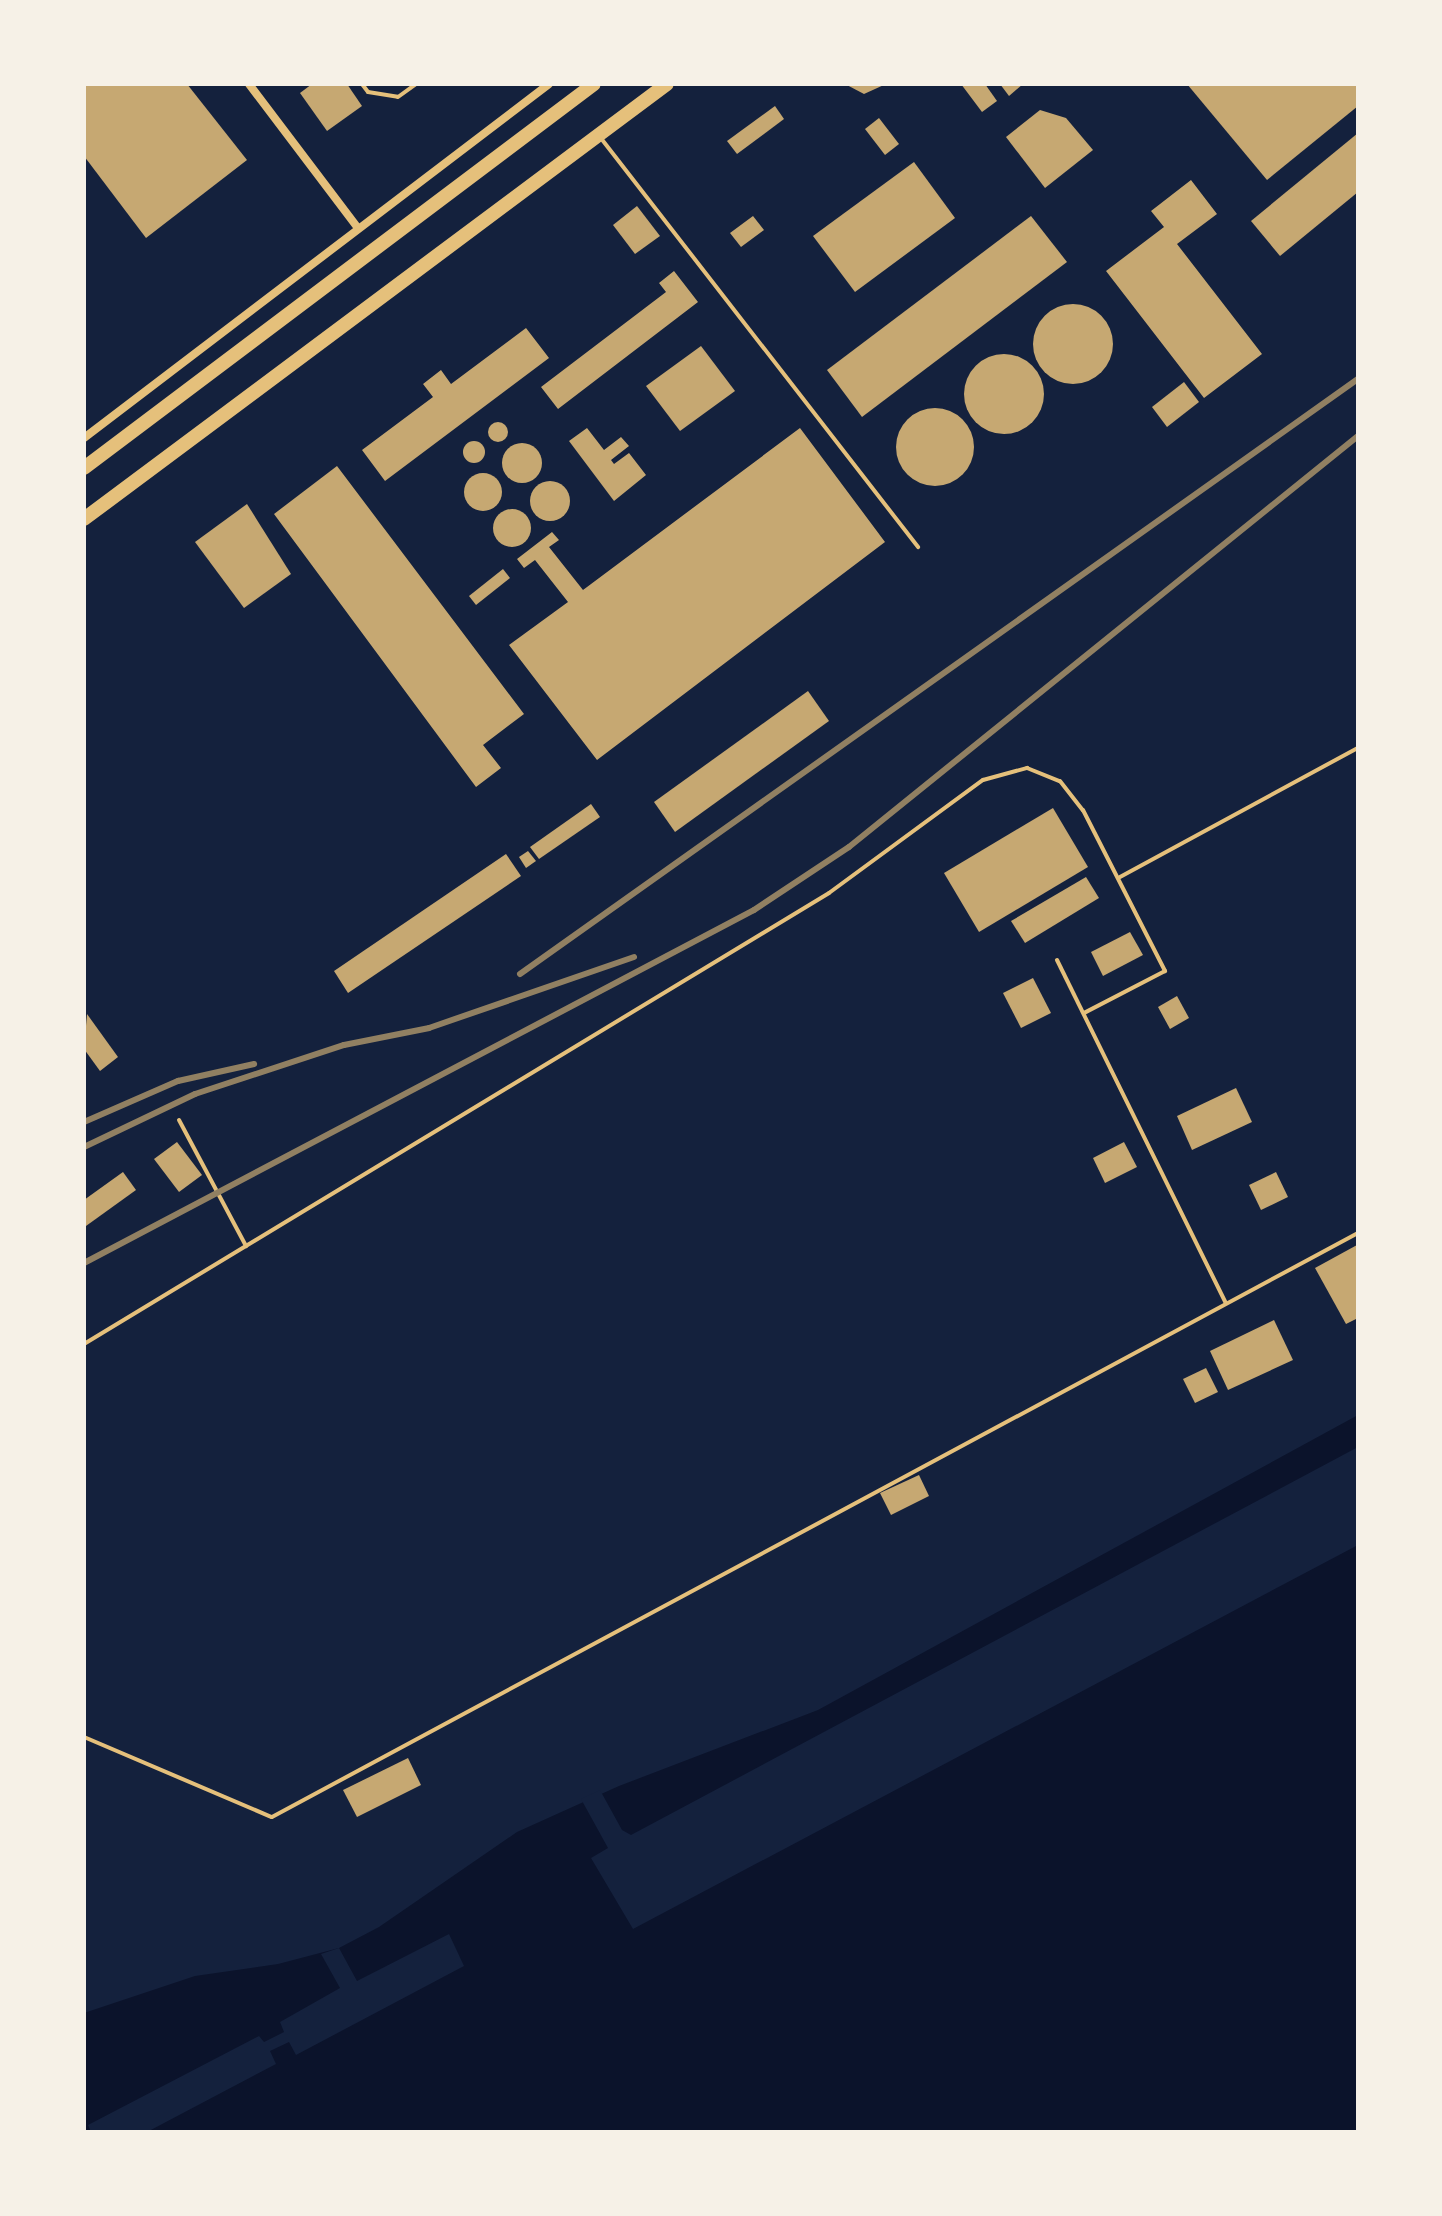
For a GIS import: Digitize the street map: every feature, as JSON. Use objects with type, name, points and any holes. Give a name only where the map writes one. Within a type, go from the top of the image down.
[{"type":"main road","points":[[84,468],[594,84]]},
{"type":"main road","points":[[84,519],[667,84]]},
{"type":"street","points":[[249,84],[358,228]]},
{"type":"street","points":[[84,438],[549,84]]},
{"type":"lane","points":[[362,84],[368,92],[398,97],[416,84]]},
{"type":"lane","points":[[598,135],[918,547]]},
{"type":"lane","points":[[1120,877],[1358,748]]},
{"type":"lane","points":[[84,1344],[829,893],[983,780],[1027,768],[1060,781],[1083,810],[1120,877],[1165,971],[1084,1013]]},
{"type":"lane","points":[[1057,960],[1226,1303]]},
{"type":"lane","points":[[179,1120],[246,1246]]},
{"type":"lane","points":[[84,1737],[272,1817],[1358,1233]]},
{"type":"water","points":[[1358,1415],[1358,2132],[84,2132],[84,2013],[195,1976],[278,1964],[339,1948],[379,1927],[517,1832],[619,1786],[818,1710]]},
{"type":"pier","points":[[1358,1447],[1358,1545],[633,1929],[591,1858],[608,1848],[581,1799],[600,1790],[622,1830],[631,1835]]},
{"type":"pier","points":[[449,1934],[464,1966],[296,2055],[289,2042],[270,2051],[276,2064],[147,2132],[91,2132],[88,2125],[259,2036],[264,2042],[284,2032],[280,2022],[340,1988],[321,1954],[339,1948],[357,1981]]},
{"type":"building","points":[[84,84],[187,84],[247,160],[146,238],[84,156]]},
{"type":"building","points":[[312,84],[347,84],[362,106],[327,131],[300,93]]},
{"type":"building","points":[[845,84],[886,84],[864,94]]},
{"type":"building","points":[[961,84],[985,84],[997,101],[982,112]]},
{"type":"building","points":[[1000,84],[1023,84],[1009,96]]},
{"type":"building","points":[[1187,84],[1358,84],[1358,106],[1267,180]]},
{"type":"building","points":[[775,106],[784,119],[737,154],[727,141]]},
{"type":"building","points":[[1040,110],[1066,118],[1093,150],[1045,188],[1006,137]]},
{"type":"building","points":[[879,118],[899,144],[885,155],[865,129]]},
{"type":"building","points":[[1358,133],[1358,192],[1280,256],[1251,221]]},
{"type":"building","points":[[914,162],[955,218],[855,292],[813,236]]},
{"type":"building","points":[[1191,180],[1217,214],[1177,244],[1262,354],[1204,398],[1106,271],[1164,227],[1151,211]]},
{"type":"building","points":[[637,206],[660,236],[635,254],[613,225]]},
{"type":"building","points":[[753,216],[764,230],[741,247],[730,233]]},
{"type":"building","points":[[1031,216],[1067,262],[862,417],[827,370]]},
{"type":"building","points":[[674,271],[698,302],[558,409],[541,387],[666,292],[659,283]]},
{"type":"building","points":[[1073,304],[1088,307],[1101,316],[1110,329],[1113,344],[1110,359],[1101,372],[1088,381],[1073,384],[1058,381],[1045,372],[1036,359],[1033,344],[1036,329],[1045,316],[1058,307]]},
{"type":"building","points":[[526,328],[549,358],[385,481],[362,450],[433,397],[423,384],[441,370],[451,384]]},
{"type":"building","points":[[701,346],[735,391],[680,431],[646,386]]},
{"type":"building","points":[[1004,354],[1019,357],[1032,366],[1041,379],[1044,394],[1041,409],[1032,422],[1019,431],[1004,434],[989,431],[976,422],[967,409],[964,394],[967,379],[976,366],[989,357]]},
{"type":"building","points":[[1184,382],[1199,402],[1167,427],[1152,407]]},
{"type":"building","points":[[935,408],[950,411],[967,425],[974,447],[971,462],[957,479],[935,486],[920,483],[903,469],[896,447],[899,432],[913,415]]},
{"type":"building","points":[[498,422],[505,425],[508,432],[505,439],[498,442],[491,439],[488,432],[491,425]]},
{"type":"building","points":[[587,428],[604,450],[621,437],[629,446],[611,460],[614,464],[629,453],[646,475],[614,501],[569,441]]},
{"type":"building","points":[[800,428],[885,542],[597,760],[509,645],[568,602],[535,560],[524,568],[517,559],[552,532],[559,540],[549,547],[583,590]]},
{"type":"building","points":[[474,441],[482,444],[485,452],[482,460],[474,463],[466,460],[463,452],[466,444]]},
{"type":"building","points":[[522,443],[536,449],[542,463],[536,477],[522,483],[508,477],[502,463],[508,449]]},
{"type":"building","points":[[337,466],[524,714],[483,745],[501,768],[476,787],[274,514]]},
{"type":"building","points":[[483,473],[497,478],[502,492],[497,506],[483,511],[469,506],[464,492],[469,478]]},
{"type":"building","points":[[550,481],[564,487],[570,501],[564,515],[550,521],[536,515],[530,501],[536,487]]},
{"type":"building","points":[[247,504],[291,574],[244,608],[195,542]]},
{"type":"building","points":[[512,509],[525,515],[531,528],[525,541],[512,547],[499,541],[493,528],[499,515]]},
{"type":"building","points":[[503,569],[510,578],[476,605],[469,596]]},
{"type":"building","points":[[808,691],[829,721],[675,832],[654,802]]},
{"type":"building","points":[[591,804],[600,817],[539,859],[530,847]]},
{"type":"building","points":[[1053,808],[1088,867],[979,932],[944,873]]},
{"type":"building","points":[[528,851],[536,861],[526,868],[519,857]]},
{"type":"building","points":[[506,854],[521,876],[348,993],[334,971]]},
{"type":"building","points":[[1086,877],[1099,898],[1025,943],[1011,921]]},
{"type":"building","points":[[1130,932],[1143,955],[1103,976],[1091,952]]},
{"type":"building","points":[[1033,978],[1051,1013],[1021,1028],[1003,993]]},
{"type":"building","points":[[1177,996],[1189,1018],[1170,1029],[1158,1007]]},
{"type":"building","points":[[87,1014],[118,1057],[100,1071],[84,1049]]},
{"type":"building","points":[[1236,1088],[1252,1122],[1192,1150],[1177,1116]]},
{"type":"building","points":[[177,1142],[202,1175],[179,1192],[154,1159]]},
{"type":"building","points":[[1124,1142],[1137,1167],[1105,1183],[1093,1158]]},
{"type":"building","points":[[123,1172],[136,1190],[86,1226],[84,1200]]},
{"type":"building","points":[[1276,1172],[1288,1197],[1261,1210],[1249,1185]]},
{"type":"building","points":[[1357,1245],[1358,1318],[1346,1324],[1315,1268]]},
{"type":"building","points":[[1274,1320],[1293,1360],[1228,1390],[1210,1351]]},
{"type":"building","points":[[1206,1368],[1218,1392],[1195,1403],[1183,1379]]},
{"type":"building","points":[[919,1475],[929,1496],[891,1515],[880,1493]]},
{"type":"building","points":[[408,1758],[421,1785],[357,1817],[343,1790]]},
{"type":"railway","points":[[520,974],[1358,379]]},
{"type":"railway","points":[[84,1263],[754,910],[849,847],[1358,436]]},
{"type":"railway","points":[[84,1147],[195,1094],[344,1045],[429,1028],[634,957]]},
{"type":"railway","points":[[84,1122],[178,1081],[254,1064]]}]
